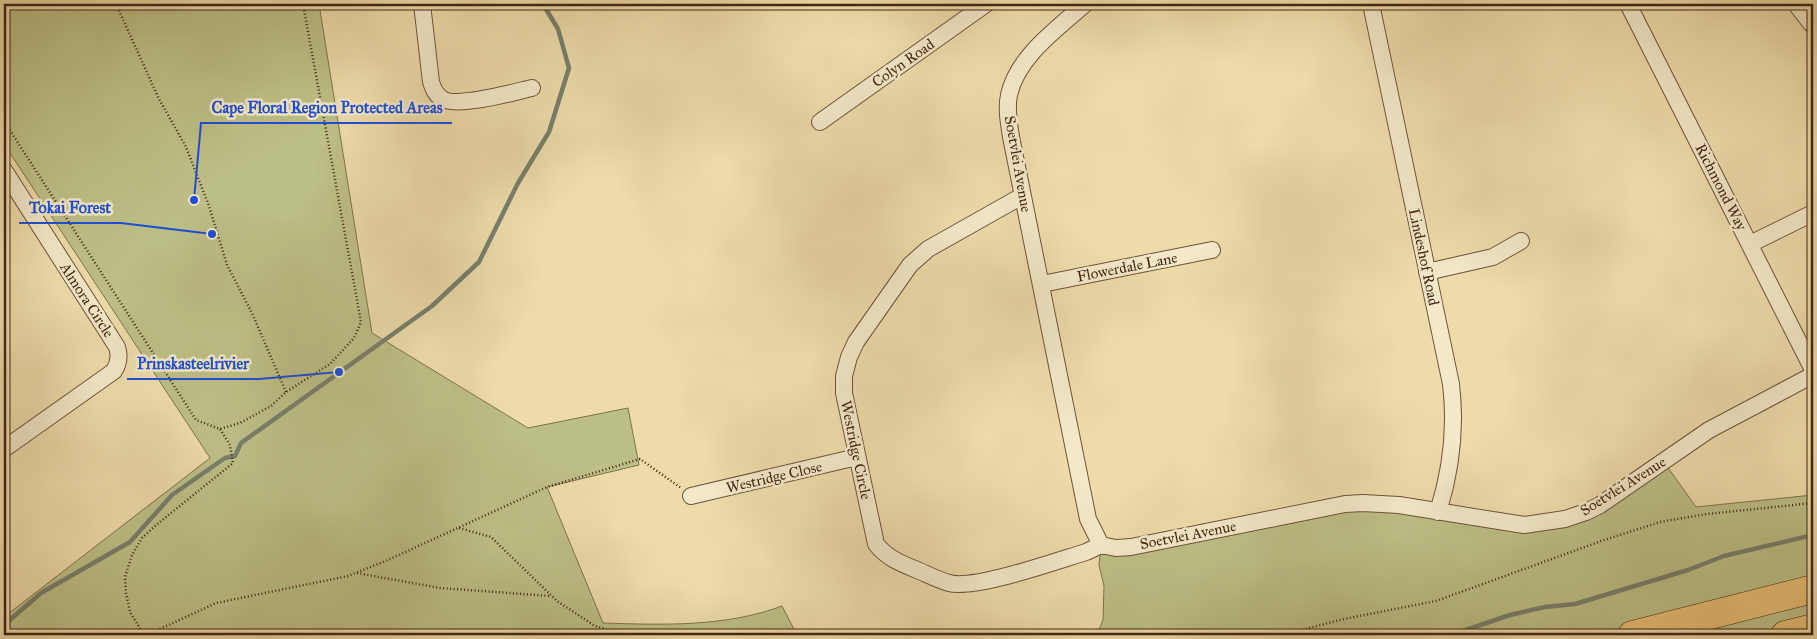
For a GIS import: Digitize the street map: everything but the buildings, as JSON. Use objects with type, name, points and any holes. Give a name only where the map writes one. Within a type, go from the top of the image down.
[{"type":"highway","points":[[1632,635],[1813,589]]},
{"type":"highway","points":[[1785,635],[1813,628]]},
{"type":"street","points":[[422,4],[430,82],[440,98],[454,102],[468,101],[532,88]]},
{"type":"street","name":"Colyn Road","points":[[820,122],[986,4]]},
{"type":"street","name":"Soetvlei Avenue","points":[[1085,4],[1029,56],[1017,72],[1009,96],[1008,115],[1010,138],[1042,284],[1088,518],[1100,545],[1116,548],[1131,547],[1345,504],[1382,503],[1524,525],[1565,519],[1586,512],[1648,473],[1709,430],[1813,375]]},
{"type":"street","name":"Lindeshof Road","points":[[1371,4],[1451,384],[1454,416],[1453,440],[1438,512]]},
{"type":"street","name":"Richmond Way","points":[[1628,4],[1813,370]]},
{"type":"street","points":[[1799,4],[1813,22]]},
{"type":"street","name":"Almora Circle","points":[[4,170],[119,353],[114,371],[4,449]]},
{"type":"street","name":"Westridge Circle","points":[[1022,196],[920,255],[910,265],[856,342],[849,356],[844,393],[876,544],[893,560],[949,584],[990,580],[1086,552],[1100,545]]},
{"type":"street","points":[[1750,244],[1813,213]]},
{"type":"street","points":[[1427,272],[1493,257],[1521,241]]},
{"type":"street","name":"Flowerdale Lane","points":[[1042,284],[1212,250]]},
{"type":"street","name":"Westridge Close","points":[[691,496],[857,457]]},
{"type":"path","points":[[116,4],[159,100],[186,147],[209,206],[228,265],[252,313],[286,392]]},
{"type":"path","points":[[4,121],[196,420],[220,429],[240,423],[271,406],[286,392],[330,364],[354,338],[361,322],[303,4]]},
{"type":"path","points":[[220,429],[230,445],[233,463],[154,526],[142,538],[132,555],[125,577],[126,593],[130,612],[145,635],[216,603],[356,573],[547,487],[640,460],[691,496]]},
{"type":"path","points":[[1282,635],[1344,619],[1436,601],[1604,540],[1660,522],[1707,514],[1813,503]]},
{"type":"path","points":[[459,528],[491,537],[557,601],[595,626],[626,635]]},
{"type":"path","points":[[356,573],[440,588],[552,596]]},
{"type":"green space","points":[[4,4],[319,4],[372,333],[528,428],[628,408],[639,465],[547,487],[603,623],[671,624],[717,621],[761,613],[782,606],[797,635],[4,635],[4,617],[210,458],[4,144]]},
{"type":"green space","points":[[1664,462],[1696,507],[1813,495],[1813,635],[1097,635],[1103,620],[1104,586],[1099,565],[1101,545],[1345,504],[1524,525],[1565,519]]},
{"type":"waterway","points":[[4,625],[41,593],[130,542],[172,495],[225,458],[235,456],[241,443],[432,306],[479,262],[518,183],[549,132],[569,68],[558,29],[543,4]]},
{"type":"waterway","points":[[1451,635],[1510,615],[1545,607],[1575,604],[1688,570],[1724,556],[1813,535]]},
{"type":"place","name":"Cape Floral Region Protected Areas","points":[[194,200]]},
{"type":"place","name":"Tokai Forest","points":[[212,234]]},
{"type":"place","name":"Prinskasteelrivier","points":[[339,372]]}]
